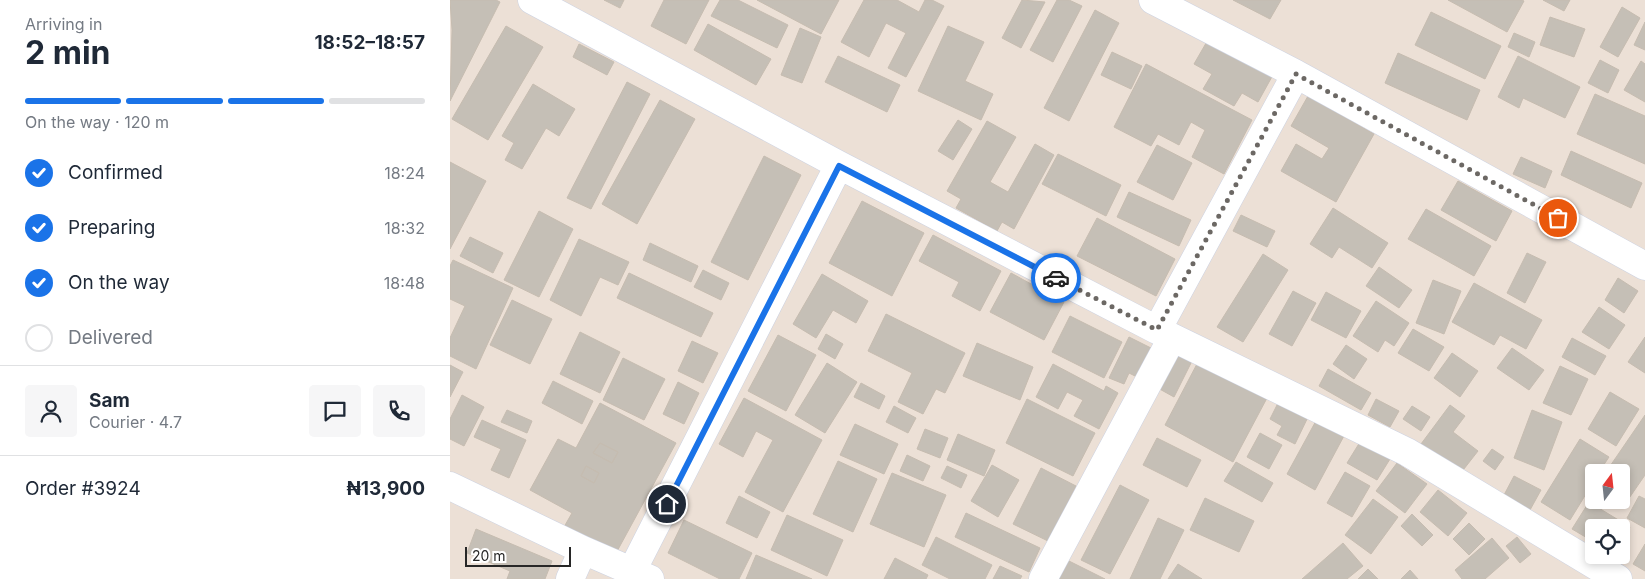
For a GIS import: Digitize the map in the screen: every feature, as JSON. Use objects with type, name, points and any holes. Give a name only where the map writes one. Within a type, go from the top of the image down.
[{"type":"street","points":[[532,0],[839,166],[1164,334],[1407,452],[1618,579]]},
{"type":"street","points":[[1153,0],[1296,74],[1645,266]]},
{"type":"street","points":[[1043,579],[1164,334],[1296,74]]},
{"type":"street","points":[[450,486],[583,550],[641,575],[839,166]]},
{"type":"street","points":[[570,579],[583,550]]},
{"type":"building","points":[[450,0],[496,0],[500,2],[450,101],[452,30]]},
{"type":"building","points":[[604,0],[624,0],[620,8]]},
{"type":"building","points":[[664,0],[709,0],[686,44],[651,26]]},
{"type":"building","points":[[720,0],[738,0],[788,25],[777,48],[711,16]]},
{"type":"building","points":[[757,0],[839,0],[821,34]]},
{"type":"building","points":[[864,0],[897,0],[919,12],[925,0],[932,0],[944,6],[906,77],[888,68],[906,33],[886,23],[869,57],[841,42]]},
{"type":"building","points":[[1022,0],[1045,2],[1021,48],[1002,38]]},
{"type":"building","points":[[1057,0],[1069,0],[1082,6],[1053,62],[1030,50]]},
{"type":"building","points":[[1233,0],[1281,0],[1270,19]]},
{"type":"building","points":[[1448,0],[1522,0],[1524,1],[1507,32]]},
{"type":"building","points":[[1543,0],[1570,0],[1564,11]]},
{"type":"building","points":[[1622,7],[1640,18],[1618,57],[1600,47]]},
{"type":"building","points":[[1095,10],[1119,23],[1069,121],[1044,108]]},
{"type":"building","points":[[1431,12],[1501,46],[1485,79],[1415,45]]},
{"type":"building","points":[[1550,17],[1585,29],[1574,57],[1540,45]]},
{"type":"building","points":[[1645,22],[1645,50],[1634,45]]},
{"type":"building","points":[[708,24],[771,59],[756,85],[694,50]]},
{"type":"building","points":[[506,26],[543,47],[488,140],[452,119]]},
{"type":"building","points":[[948,26],[984,42],[965,81],[993,94],[981,120],[918,91]]},
{"type":"building","points":[[800,28],[821,37],[802,83],[781,75]]},
{"type":"building","points":[[1514,33],[1535,42],[1529,57],[1508,47]]},
{"type":"building","points":[[1209,38],[1274,73],[1258,102],[1242,93],[1234,106],[1203,89],[1212,74],[1194,64]]},
{"type":"building","points":[[579,44],[614,62],[607,75],[573,57]]},
{"type":"building","points":[[1112,52],[1142,66],[1131,89],[1101,75]]},
{"type":"building","points":[[1398,53],[1480,90],[1467,120],[1385,83]]},
{"type":"building","points":[[838,56],[900,85],[887,112],[825,82]]},
{"type":"building","points":[[1518,56],[1580,87],[1565,118],[1523,98],[1519,108],[1498,97]]},
{"type":"building","points":[[1600,60],[1619,70],[1608,93],[1588,83]]},
{"type":"building","points":[[1641,61],[1645,64],[1645,102],[1624,90]]},
{"type":"building","points":[[1146,64],[1252,120],[1224,174],[1192,157],[1205,130],[1191,122],[1179,145],[1158,134],[1151,146],[1114,127]]},
{"type":"building","points":[[627,82],[650,94],[591,209],[567,198]]},
{"type":"building","points":[[533,84],[575,109],[559,136],[546,128],[522,169],[505,160],[514,143],[502,136]]},
{"type":"building","points":[[1595,94],[1645,116],[1645,164],[1577,134]]},
{"type":"building","points":[[1308,96],[1374,134],[1336,202],[1281,171],[1296,144],[1322,159],[1329,148],[1291,126]]},
{"type":"building","points":[[660,100],[695,119],[637,224],[602,204]]},
{"type":"building","points":[[958,120],[972,129],[953,160],[938,151]]},
{"type":"building","points":[[987,121],[1016,137],[990,182],[1008,192],[1035,144],[1054,155],[1014,229],[1002,222],[997,231],[956,208],[961,199],[947,191]]},
{"type":"building","points":[[1157,145],[1192,163],[1173,200],[1137,182]]},
{"type":"building","points":[[1571,151],[1642,183],[1631,208],[1561,175]]},
{"type":"building","points":[[1058,154],[1121,185],[1106,216],[1042,184]]},
{"type":"building","points":[[764,156],[801,175],[748,280],[711,262]]},
{"type":"building","points":[[1521,157],[1552,171],[1545,188],[1513,174]]},
{"type":"building","points":[[450,162],[486,181],[450,249]]},
{"type":"building","points":[[1458,181],[1512,211],[1496,241],[1441,210]]},
{"type":"building","points":[[1129,192],[1191,220],[1179,246],[1117,217]]},
{"type":"building","points":[[862,201],[924,233],[892,296],[829,263]]},
{"type":"building","points":[[1333,208],[1388,243],[1372,268],[1339,247],[1332,258],[1310,244]]},
{"type":"building","points":[[1426,209],[1491,246],[1474,276],[1408,239]]},
{"type":"building","points":[[539,211],[573,229],[539,297],[504,280]]},
{"type":"building","points":[[1241,215],[1275,231],[1267,247],[1233,231]]},
{"type":"building","points":[[1097,218],[1175,259],[1156,296],[1077,256]]},
{"type":"building","points":[[933,235],[1001,271],[980,311],[952,296],[959,282],[919,261]]},
{"type":"building","points":[[470,237],[503,253],[493,273],[460,256]]},
{"type":"building","points":[[579,239],[629,262],[618,285],[600,277],[581,316],[550,300]]},
{"type":"building","points":[[650,243],[698,266],[691,282],[643,260]]},
{"type":"building","points":[[1527,253],[1546,262],[1525,303],[1507,293]]},
{"type":"building","points":[[1263,254],[1288,270],[1243,342],[1217,327]]},
{"type":"building","points":[[453,260],[513,288],[476,369],[450,356],[450,338],[465,306],[450,299],[450,266]]},
{"type":"building","points":[[1379,267],[1412,290],[1399,308],[1366,286]]},
{"type":"building","points":[[703,270],[729,283],[721,300],[694,287]]},
{"type":"building","points":[[629,273],[713,313],[701,337],[617,298]]},
{"type":"building","points":[[1011,273],[1064,302],[1044,340],[990,312]]},
{"type":"building","points":[[822,274],[868,301],[856,323],[833,310],[816,338],[793,324]]},
{"type":"building","points":[[1618,278],[1638,291],[1624,313],[1605,300]]},
{"type":"building","points":[[1433,280],[1461,291],[1444,334],[1416,323]]},
{"type":"building","points":[[1474,283],[1542,320],[1526,349],[1500,335],[1494,345],[1452,322]]},
{"type":"building","points":[[1293,291],[1316,303],[1292,346],[1269,334]]},
{"type":"building","points":[[1326,292],[1361,311],[1346,338],[1311,320]]},
{"type":"building","points":[[512,300],[552,319],[530,364],[490,345]]},
{"type":"building","points":[[1376,301],[1409,323],[1394,346],[1385,340],[1378,352],[1353,336]]},
{"type":"building","points":[[1599,307],[1625,325],[1609,349],[1582,332]]},
{"type":"building","points":[[886,314],[965,353],[945,393],[936,389],[923,414],[898,402],[912,373],[868,351]]},
{"type":"building","points":[[1070,316],[1122,342],[1104,378],[1052,352]]},
{"type":"building","points":[[1413,329],[1444,347],[1429,371],[1398,353]]},
{"type":"building","points":[[580,332],[620,352],[600,393],[560,374]]},
{"type":"building","points":[[826,334],[843,344],[835,359],[818,349]]},
{"type":"building","points":[[778,335],[816,355],[786,411],[748,391]]},
{"type":"building","points":[[1129,337],[1153,349],[1139,378],[1129,373],[1124,384],[1109,378]]},
{"type":"building","points":[[1645,337],[1645,373],[1628,362]]},
{"type":"building","points":[[1572,338],[1606,356],[1595,375],[1562,357]]},
{"type":"building","points":[[692,341],[718,353],[703,383],[678,371]]},
{"type":"building","points":[[977,343],[1033,367],[1020,400],[963,376]]},
{"type":"building","points":[[1346,345],[1367,359],[1354,379],[1333,364]]},
{"type":"building","points":[[1512,348],[1544,370],[1529,390],[1497,368]]},
{"type":"building","points":[[1174,352],[1192,361],[1174,397],[1156,387]]},
{"type":"building","points":[[1452,353],[1478,371],[1460,397],[1434,378]]},
{"type":"building","points":[[623,358],[665,379],[644,420],[603,400]]},
{"type":"building","points":[[1198,362],[1267,398],[1233,462],[1165,425]]},
{"type":"building","points":[[827,363],[857,382],[825,433],[795,415]]},
{"type":"building","points":[[1053,364],[1104,391],[1106,386],[1118,393],[1099,429],[1074,416],[1083,400],[1067,392],[1058,409],[1036,397]]},
{"type":"building","points":[[450,365],[463,372],[450,397]]},
{"type":"building","points":[[1560,366],[1588,379],[1571,415],[1543,403]]},
{"type":"building","points":[[1328,369],[1371,393],[1361,410],[1319,386]]},
{"type":"building","points":[[553,381],[593,401],[582,424],[542,403]]},
{"type":"building","points":[[678,382],[699,393],[684,424],[663,414]]},
{"type":"building","points":[[861,383],[885,396],[879,409],[854,397]]},
{"type":"building","points":[[1610,392],[1639,409],[1616,446],[1588,429]]},
{"type":"building","points":[[462,395],[484,407],[464,446],[450,439],[450,419]]},
{"type":"building","points":[[744,398],[822,440],[783,512],[745,492],[773,440],[756,431],[743,457],[719,444]]},
{"type":"building","points":[[1027,399],[1095,433],[1073,476],[1006,443]]},
{"type":"building","points":[[1376,399],[1399,411],[1390,427],[1368,415]]},
{"type":"building","points":[[1279,401],[1309,415],[1295,444],[1277,435],[1282,426],[1270,419]]},
{"type":"building","points":[[600,403],[676,443],[615,555],[564,527],[572,513],[530,490],[558,439],[576,448]],"holes":[[[600,443],[618,452],[612,463],[593,453]],[[586,466],[599,473],[594,483],[581,476]]]},
{"type":"building","points":[[1450,405],[1465,416],[1453,432],[1478,451],[1460,474],[1421,444]]},
{"type":"building","points":[[894,406],[916,418],[908,433],[886,422]]},
{"type":"building","points":[[1412,406],[1430,417],[1421,431],[1403,419]]},
{"type":"building","points":[[507,410],[532,421],[527,433],[501,422]]},
{"type":"building","points":[[1532,410],[1562,422],[1544,470],[1514,458]]},
{"type":"building","points":[[1645,415],[1645,475],[1630,497],[1630,464],[1611,464]]},
{"type":"building","points":[[1317,419],[1345,434],[1315,490],[1287,474]]},
{"type":"building","points":[[482,420],[526,440],[509,478],[491,470],[501,449],[474,437]]},
{"type":"building","points":[[855,424],[898,444],[884,474],[840,455]]},
{"type":"building","points":[[925,429],[948,438],[940,458],[917,449]]},
{"type":"building","points":[[1260,433],[1282,445],[1269,469],[1247,457]]},
{"type":"building","points":[[958,434],[995,450],[984,476],[947,460]]},
{"type":"building","points":[[1157,438],[1201,460],[1187,487],[1143,465]]},
{"type":"building","points":[[1580,439],[1609,457],[1604,464],[1585,464],[1585,496],[1570,520],[1541,502]]},
{"type":"building","points":[[1360,442],[1390,459],[1377,480],[1347,463]]},
{"type":"building","points":[[600,443],[618,452],[612,463],[593,453]]},
{"type":"building","points":[[1492,449],[1504,457],[1495,470],[1483,461]]},
{"type":"building","points":[[907,455],[930,466],[923,481],[900,471]]},
{"type":"building","points":[[838,461],[877,479],[853,532],[813,514]]},
{"type":"building","points":[[1236,462],[1273,483],[1262,502],[1224,481]]},
{"type":"building","points":[[1397,463],[1427,484],[1405,513],[1376,491]]},
{"type":"building","points":[[992,465],[1019,480],[998,517],[971,501]]},
{"type":"building","points":[[586,466],[599,473],[594,483],[581,476]]},
{"type":"building","points":[[947,466],[967,475],[961,488],[941,478]]},
{"type":"building","points":[[1041,468],[1076,486],[1048,541],[1013,524]]},
{"type":"building","points":[[1345,472],[1370,486],[1352,517],[1327,503]]},
{"type":"building","points":[[892,473],[946,495],[924,547],[870,524]]},
{"type":"building","points":[[1514,476],[1541,490],[1530,510],[1504,495]]},
{"type":"building","points":[[1120,485],[1149,500],[1110,574],[1081,560]]},
{"type":"building","points":[[1438,490],[1467,513],[1448,536],[1420,512]]},
{"type":"building","points":[[739,496],[770,512],[757,538],[726,523]]},
{"type":"building","points":[[1639,496],[1645,499],[1645,528],[1627,518]]},
{"type":"building","points":[[1205,498],[1254,521],[1239,552],[1190,530]]},
{"type":"building","points":[[1373,499],[1398,517],[1371,554],[1345,535]]},
{"type":"building","points":[[1585,508],[1600,509],[1617,519],[1585,519],[1585,537],[1572,529]]},
{"type":"building","points":[[966,513],[1040,548],[1029,572],[955,537]]},
{"type":"building","points":[[1412,514],[1433,535],[1422,546],[1401,526]]},
{"type":"building","points":[[787,515],[843,540],[827,576],[771,550]]},
{"type":"building","points":[[1158,518],[1184,530],[1160,579],[1130,579]]},
{"type":"building","points":[[684,520],[752,553],[739,579],[720,579],[668,553]]},
{"type":"building","points":[[1469,523],[1485,539],[1469,555],[1453,539]]},
{"type":"building","points":[[476,529],[552,561],[545,579],[507,579],[510,571],[467,553]]},
{"type":"building","points":[[936,537],[992,565],[985,579],[950,579],[922,565]]},
{"type":"building","points":[[1517,537],[1531,554],[1520,563],[1506,546]]},
{"type":"building","points":[[1492,538],[1509,558],[1485,579],[1462,579],[1455,570]]},
{"type":"building","points":[[1343,543],[1363,566],[1347,579],[1302,579]]},
{"type":"building","points":[[1645,544],[1645,571],[1633,564]]},
{"type":"building","points":[[756,555],[812,579],[746,579]]},
{"type":"building","points":[[895,558],[928,575],[926,579],[884,579]]},
{"type":"building","points":[[1063,558],[1105,579],[1052,579]]},
{"type":"building","points":[[1178,564],[1202,579],[1168,579]]},
{"type":"building","points":[[1000,566],[1022,576],[1020,579],[993,579]]},
{"type":"building","points":[[1368,569],[1378,579],[1358,579]]},
{"type":"building","points":[[1410,570],[1418,579],[1401,579]]},
{"type":"way so far","points":[[1056,278],[1157,330],[1296,74],[1558,218]]},
{"type":"route","points":[[667,504],[839,166],[1056,278]]}]
